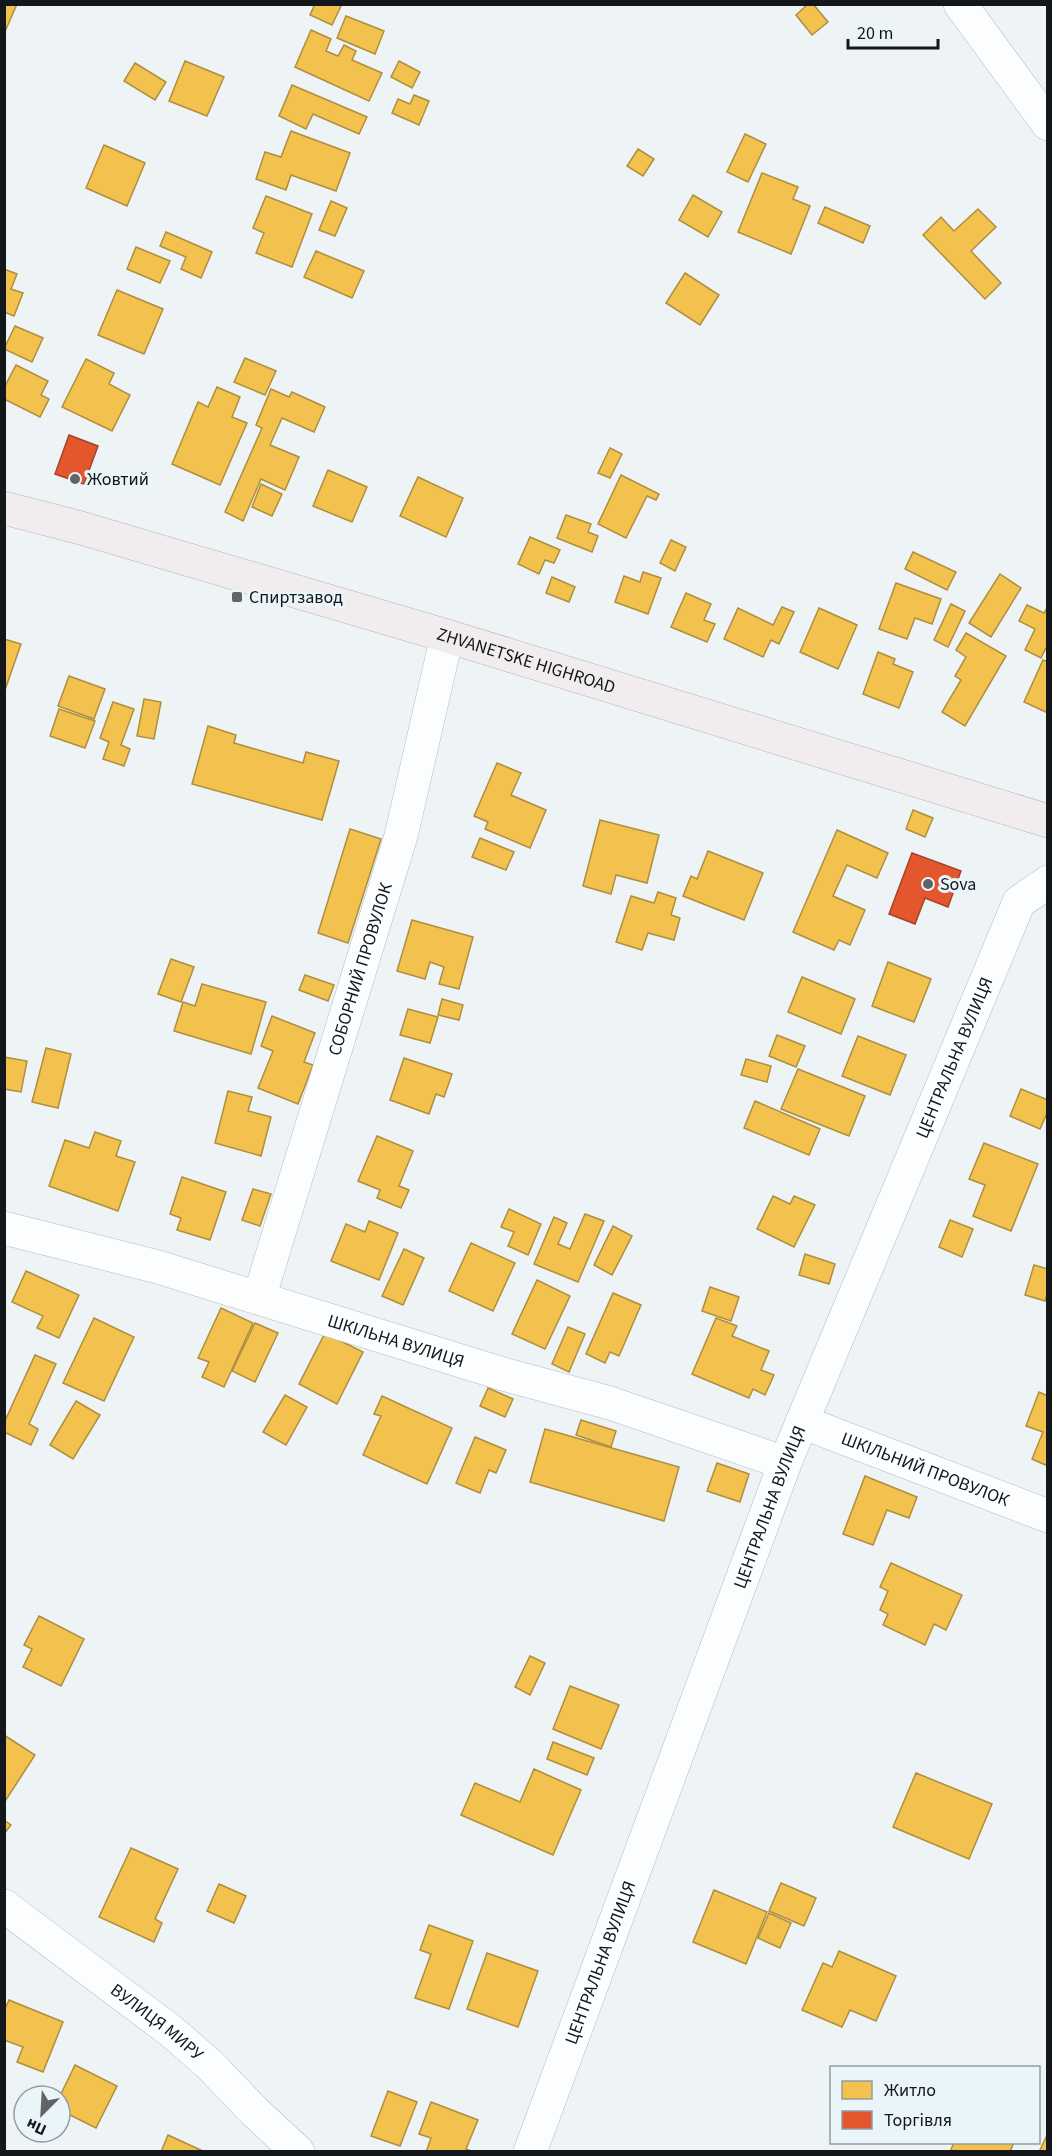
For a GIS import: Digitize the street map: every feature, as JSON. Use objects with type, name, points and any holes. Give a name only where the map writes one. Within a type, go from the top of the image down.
[{"type":"main road","name":"ZHVANETSKE HIGHROAD","points":[[4,508],[81,528],[447,636],[1047,821]]},
{"type":"street","points":[[960,4],[1047,124]]},
{"type":"street","name":"СОБОРНИЙ ПРОВУЛОК","points":[[259,1298],[400,836],[447,636]]},
{"type":"street","name":"ЦЕНТРАЛЬНА ВУЛИЦЯ","points":[[530,2151],[785,1463],[1019,902],[1047,882]]},
{"type":"street","name":"ШКІЛЬНА ВУЛИЦЯ","points":[[4,1228],[158,1267],[503,1374],[610,1403],[785,1463]]},
{"type":"street","name":"ШКІЛЬНИЙ ПРОВУЛОК","points":[[802,1422],[1047,1516]]},
{"type":"street","name":"ВУЛИЦЯ МИРУ","points":[[4,1906],[171,2031],[210,2065],[254,2111],[298,2151]]},
{"type":"building: Житло","points":[[4,4],[17,4],[4,34]]},
{"type":"building: Житло","points":[[315,4],[342,4],[332,25],[310,15]]},
{"type":"building: Житло","points":[[808,4],[813,4],[828,22],[812,35],[796,15]]},
{"type":"building: Житло","points":[[346,16],[384,31],[375,54],[337,38]]},
{"type":"building: Житло","points":[[311,30],[331,39],[326,51],[338,56],[344,45],[356,51],[352,60],[382,73],[369,101],[295,67]]},
{"type":"building: Житло","points":[[185,61],[224,77],[207,116],[169,101]]},
{"type":"building: Житло","points":[[399,61],[420,72],[412,88],[391,77]]},
{"type":"building: Житло","points":[[135,63],[166,82],[155,100],[124,81]]},
{"type":"building: Житло","points":[[292,85],[367,117],[359,134],[313,114],[306,129],[279,116]]},
{"type":"building: Житло","points":[[414,95],[429,101],[419,125],[392,113],[398,99],[410,104]]},
{"type":"building: Житло","points":[[291,131],[350,153],[336,191],[291,175],[286,190],[256,179],[265,152],[281,157]]},
{"type":"building: Житло","points":[[745,134],[766,144],[748,182],[727,172]]},
{"type":"building: Житло","points":[[104,145],[145,163],[127,206],[86,188]]},
{"type":"building: Житло","points":[[638,149],[654,159],[643,176],[627,166]]},
{"type":"building: Житло","points":[[762,173],[798,187],[793,199],[810,206],[791,254],[738,232]]},
{"type":"building: Житло","points":[[693,195],[722,212],[708,237],[679,220]]},
{"type":"building: Житло","points":[[266,196],[312,214],[292,267],[256,253],[264,233],[253,228]]},
{"type":"building: Житло","points":[[331,201],[347,208],[335,236],[319,230]]},
{"type":"building: Житло","points":[[825,207],[870,226],[863,243],[818,223]]},
{"type":"building: Житло","points":[[978,209],[996,227],[971,251],[1001,283],[985,299],[923,235],[941,217],[954,231]]},
{"type":"building: Житло","points":[[166,232],[212,252],[201,278],[181,269],[186,257],[160,246]]},
{"type":"building: Житло","points":[[136,247],[170,261],[160,283],[127,269]]},
{"type":"building: Житло","points":[[316,251],[364,271],[352,298],[304,277]]},
{"type":"building: Житло","points":[[4,269],[17,274],[11,289],[23,293],[14,316],[4,312]]},
{"type":"building: Житло","points":[[685,273],[719,295],[700,325],[666,303]]},
{"type":"building: Житло","points":[[117,290],[163,309],[144,354],[98,335]]},
{"type":"building: Житло","points":[[15,326],[43,338],[32,362],[4,349]]},
{"type":"building: Житло","points":[[245,358],[276,371],[265,395],[234,382]]},
{"type":"building: Житло","points":[[86,359],[114,373],[109,384],[130,395],[112,431],[62,407]]},
{"type":"building: Житло","points":[[16,365],[48,381],[41,395],[49,399],[40,417],[4,399],[4,388]]},
{"type":"building: Житло","points":[[217,387],[240,397],[232,417],[247,423],[220,485],[172,464],[198,402],[208,407]]},
{"type":"building: Житло","points":[[271,389],[289,397],[292,392],[325,407],[314,432],[282,418],[270,445],[299,457],[285,490],[261,479],[243,521],[225,512],[262,428],[256,425]]},
{"type":"building: Житло","points":[[610,448],[622,454],[610,478],[598,473]]},
{"type":"building: Житло","points":[[328,470],[367,487],[352,522],[313,506]]},
{"type":"building: Житло","points":[[621,475],[659,494],[656,500],[647,496],[626,538],[598,524]]},
{"type":"building: Житло","points":[[418,477],[463,498],[446,537],[400,516]]},
{"type":"building: Житло","points":[[261,484],[282,494],[272,516],[252,507]]},
{"type":"building: Житло","points":[[566,515],[591,524],[588,532],[598,536],[592,552],[557,538]]},
{"type":"building: Житло","points":[[530,537],[560,550],[554,563],[545,560],[539,574],[518,564]]},
{"type":"building: Житло","points":[[671,540],[686,547],[675,571],[660,563]]},
{"type":"building: Житло","points":[[913,552],[956,572],[947,590],[905,569]]},
{"type":"building: Житло","points":[[643,572],[661,578],[648,614],[615,602],[624,576],[640,582]]},
{"type":"building: Житло","points":[[1000,574],[1021,588],[991,637],[969,623]]},
{"type":"building: Житло","points":[[552,577],[575,587],[569,602],[546,593]]},
{"type":"building: Житло","points":[[896,583],[941,599],[932,624],[915,618],[907,639],[879,629]]},
{"type":"building: Житло","points":[[686,593],[711,604],[704,620],[715,624],[707,642],[671,627]]},
{"type":"building: Житло","points":[[951,604],[965,611],[948,647],[934,640]]},
{"type":"building: Житло","points":[[1027,605],[1044,613],[1048,606],[1048,644],[1041,658],[1025,650],[1035,629],[1019,621]]},
{"type":"building: Житло","points":[[782,607],[794,612],[779,644],[771,640],[763,657],[724,639],[738,608],[773,625]]},
{"type":"building: Житло","points":[[819,608],[857,625],[838,669],[800,652]]},
{"type":"building: Житло","points":[[966,633],[1006,656],[965,726],[942,712],[961,680],[955,676],[966,657],[956,650]]},
{"type":"building: Житло","points":[[4,639],[21,644],[5,690],[4,690]]},
{"type":"building: Житло","points":[[878,652],[895,659],[893,664],[913,672],[899,708],[863,694]]},
{"type":"building: Житло","points":[[1043,660],[1048,662],[1048,713],[1024,702]]},
{"type":"building: Житло","points":[[69,676],[105,689],[94,719],[58,706]]},
{"type":"building: Житло","points":[[144,699],[161,702],[154,739],[137,736]]},
{"type":"building: Житло","points":[[113,702],[134,709],[121,745],[130,749],[124,766],[103,759],[109,742],[100,738]]},
{"type":"building: Житло","points":[[59,709],[95,721],[85,748],[50,736]]},
{"type":"building: Житло","points":[[208,726],[236,735],[234,743],[303,763],[306,752],[339,761],[322,820],[192,784]]},
{"type":"building: Житло","points":[[497,763],[521,773],[511,795],[546,810],[530,848],[485,829],[488,822],[474,816]]},
{"type":"building: Житло","points":[[913,810],[933,818],[925,837],[906,829]]},
{"type":"building: Житло","points":[[600,820],[659,835],[647,883],[616,875],[611,894],[583,886]]},
{"type":"building: Житло","points":[[350,829],[381,839],[348,943],[318,933]]},
{"type":"building: Житло","points":[[837,830],[888,853],[877,878],[847,865],[833,896],[865,910],[850,945],[839,940],[834,950],[793,932]]},
{"type":"building: Житло","points":[[480,838],[514,852],[506,870],[472,857]]},
{"type":"building: Житло","points":[[708,851],[763,873],[744,920],[683,896],[691,876],[697,879]]},
{"type":"building: Житло","points":[[658,892],[676,898],[671,915],[680,918],[674,940],[648,933],[642,950],[616,942],[631,896],[654,903]]},
{"type":"building: Житло","points":[[412,920],[473,937],[459,989],[439,984],[444,967],[430,962],[425,979],[397,971]]},
{"type":"building: Житло","points":[[171,959],[194,967],[181,1002],[158,994]]},
{"type":"building: Житло","points":[[888,962],[931,979],[914,1022],[872,1006]]},
{"type":"building: Житло","points":[[305,975],[334,985],[328,1001],[299,990]]},
{"type":"building: Житло","points":[[802,977],[855,999],[841,1034],[788,1012]]},
{"type":"building: Житло","points":[[202,984],[266,1002],[251,1054],[174,1031],[183,1002],[195,1006]]},
{"type":"building: Житло","points":[[442,999],[463,1005],[459,1020],[438,1015]]},
{"type":"building: Житло","points":[[408,1009],[438,1017],[430,1043],[400,1035]]},
{"type":"building: Житло","points":[[272,1016],[315,1033],[304,1062],[313,1065],[298,1104],[258,1088],[273,1051],[261,1046]]},
{"type":"building: Житло","points":[[777,1035],[805,1046],[796,1067],[769,1056]]},
{"type":"building: Житло","points":[[858,1036],[906,1055],[890,1095],[842,1076]]},
{"type":"building: Житло","points":[[46,1048],[71,1054],[58,1108],[32,1102]]},
{"type":"building: Житло","points":[[4,1057],[27,1061],[21,1092],[4,1089]]},
{"type":"building: Житло","points":[[404,1058],[452,1074],[444,1097],[436,1094],[429,1114],[390,1100]]},
{"type":"building: Житло","points":[[746,1059],[771,1066],[767,1082],[741,1075]]},
{"type":"building: Житло","points":[[798,1069],[865,1096],[849,1136],[781,1109]]},
{"type":"building: Житло","points":[[1021,1089],[1048,1100],[1048,1111],[1040,1129],[1010,1116]]},
{"type":"building: Житло","points":[[228,1091],[252,1097],[248,1111],[271,1117],[261,1156],[215,1143]]},
{"type":"building: Житло","points":[[755,1101],[820,1129],[809,1155],[744,1128]]},
{"type":"building: Житло","points":[[95,1132],[121,1141],[116,1156],[135,1162],[118,1211],[49,1186],[65,1140],[89,1148]]},
{"type":"building: Житло","points":[[377,1136],[413,1151],[399,1186],[409,1190],[401,1208],[377,1198],[380,1190],[358,1181]]},
{"type":"building: Житло","points":[[984,1143],[1038,1164],[1011,1231],[973,1216],[985,1185],[969,1179]]},
{"type":"building: Житло","points":[[182,1177],[226,1192],[210,1240],[177,1230],[181,1218],[170,1214]]},
{"type":"building: Житло","points":[[253,1189],[271,1194],[260,1226],[242,1220]]},
{"type":"building: Житло","points":[[773,1196],[790,1204],[794,1196],[815,1205],[794,1247],[757,1229]]},
{"type":"building: Житло","points":[[509,1209],[541,1224],[528,1255],[508,1246],[514,1232],[501,1227]]},
{"type":"building: Житло","points":[[585,1214],[604,1221],[578,1282],[534,1264],[554,1217],[567,1223],[558,1244],[570,1249]]},
{"type":"building: Житло","points":[[950,1220],[973,1229],[962,1257],[939,1247]]},
{"type":"building: Житло","points":[[369,1221],[398,1233],[379,1280],[331,1261],[346,1224],[365,1232]]},
{"type":"building: Житло","points":[[613,1226],[632,1236],[612,1275],[594,1265]]},
{"type":"building: Житло","points":[[471,1243],[515,1263],[493,1311],[449,1291]]},
{"type":"building: Житло","points":[[404,1249],[424,1258],[403,1305],[382,1296]]},
{"type":"building: Житло","points":[[805,1254],[835,1264],[829,1284],[799,1275]]},
{"type":"building: Житло","points":[[1034,1265],[1048,1269],[1048,1291],[1045,1301],[1025,1295]]},
{"type":"building: Житло","points":[[26,1271],[79,1295],[59,1338],[37,1328],[43,1316],[12,1302]]},
{"type":"building: Житло","points":[[537,1280],[570,1296],[545,1349],[512,1334]]},
{"type":"building: Житло","points":[[710,1287],[739,1297],[731,1321],[702,1311]]},
{"type":"building: Житло","points":[[613,1293],[641,1305],[619,1356],[610,1352],[605,1363],[586,1354]]},
{"type":"building: Житло","points":[[221,1308],[253,1323],[224,1387],[202,1377],[209,1362],[198,1358]]},
{"type":"building: Житло","points":[[94,1318],[134,1337],[104,1401],[63,1383]]},
{"type":"building: Житло","points":[[716,1318],[737,1326],[732,1336],[769,1351],[761,1370],[774,1375],[765,1395],[753,1389],[749,1398],[692,1374]]},
{"type":"building: Житло","points":[[255,1323],[278,1333],[255,1382],[232,1371]]},
{"type":"building: Житло","points":[[568,1327],[585,1334],[569,1372],[552,1364]]},
{"type":"building: Житло","points":[[325,1333],[363,1352],[337,1404],[299,1384]]},
{"type":"building: Житло","points":[[35,1355],[56,1364],[29,1424],[38,1429],[31,1445],[4,1432],[4,1423]]},
{"type":"building: Житло","points":[[488,1388],[513,1399],[505,1417],[480,1406]]},
{"type":"building: Житло","points":[[1039,1392],[1048,1396],[1048,1466],[1032,1459],[1043,1432],[1026,1426]]},
{"type":"building: Житло","points":[[285,1395],[307,1407],[286,1445],[263,1432]]},
{"type":"building: Житло","points":[[382,1396],[452,1428],[427,1484],[363,1455],[381,1416],[374,1414]]},
{"type":"building: Житло","points":[[76,1401],[100,1415],[73,1459],[50,1445]]},
{"type":"building: Житло","points":[[581,1420],[616,1431],[611,1447],[576,1435]]},
{"type":"building: Житло","points":[[545,1429],[679,1467],[664,1521],[530,1482]]},
{"type":"building: Житло","points":[[475,1437],[506,1450],[496,1473],[489,1470],[480,1493],[456,1483]]},
{"type":"building: Житло","points":[[717,1463],[749,1474],[740,1502],[707,1491]]},
{"type":"building: Житло","points":[[865,1476],[917,1497],[909,1518],[887,1510],[873,1545],[843,1534]]},
{"type":"building: Житло","points":[[891,1563],[962,1595],[946,1630],[934,1624],[925,1645],[883,1625],[888,1614],[880,1610],[888,1591],[880,1587]]},
{"type":"building: Житло","points":[[39,1616],[84,1639],[61,1686],[23,1667],[32,1649],[24,1645]]},
{"type":"building: Житло","points":[[530,1656],[545,1663],[530,1695],[515,1687]]},
{"type":"building: Житло","points":[[570,1686],[619,1705],[601,1749],[553,1729]]},
{"type":"building: Житло","points":[[4,1735],[35,1755],[4,1803]]},
{"type":"building: Житло","points":[[553,1742],[594,1758],[587,1775],[547,1759]]},
{"type":"building: Житло","points":[[534,1769],[581,1790],[553,1855],[461,1815],[475,1783],[520,1802]]},
{"type":"building: Житло","points":[[916,1773],[992,1804],[969,1859],[893,1827]]},
{"type":"building: Житло","points":[[4,1820],[11,1825],[4,1834]]},
{"type":"building: Житло","points":[[131,1848],[178,1869],[155,1919],[162,1923],[154,1942],[99,1917]]},
{"type":"building: Житло","points":[[781,1883],[816,1898],[804,1926],[769,1911]]},
{"type":"building: Житло","points":[[219,1884],[246,1896],[234,1923],[207,1911]]},
{"type":"building: Житло","points":[[714,1890],[767,1912],[746,1964],[693,1942]]},
{"type":"building: Житло","points":[[769,1913],[791,1923],[780,1948],[758,1938]]},
{"type":"building: Житло","points":[[429,1925],[473,1941],[449,2009],[415,1998],[431,1954],[420,1950]]},
{"type":"building: Житло","points":[[839,1951],[896,1976],[876,2021],[850,2010],[842,2027],[802,2010],[823,1963],[832,1967]]},
{"type":"building: Житло","points":[[487,1953],[538,1971],[518,2027],[467,2009]]},
{"type":"building: Житло","points":[[9,2000],[63,2022],[43,2072],[17,2062],[23,2047],[4,2040],[4,2011]]},
{"type":"building: Житло","points":[[75,2065],[117,2086],[96,2128],[72,2116],[72,2084],[66,2084]]},
{"type":"building: Житло","points":[[388,2091],[417,2102],[400,2146],[371,2136]]},
{"type":"building: Житло","points":[[431,2102],[478,2120],[466,2149],[474,2152],[426,2152],[431,2138],[419,2134]]},
{"type":"building: Житло","points":[[1048,2133],[1048,2152],[1039,2152]]},
{"type":"building: Житло","points":[[168,2135],[205,2152],[161,2152]]},
{"type":"building: Житло","points":[[953,2144],[1013,2144],[1010,2152],[950,2152]]},
{"type":"building: Торгівля","points":[[69,435],[98,446],[84,484],[55,474]]},
{"type":"building: Торгівля","name":"Sova","points":[[912,853],[961,871],[948,907],[925,898],[915,924],[889,914]]},
{"type":"place","name":"Жовтий","points":[[75,479]]},
{"type":"place","name":"Спиртзавод","points":[[237,597]]},
{"type":"place","name":"Sova","points":[[928,884]]}]
